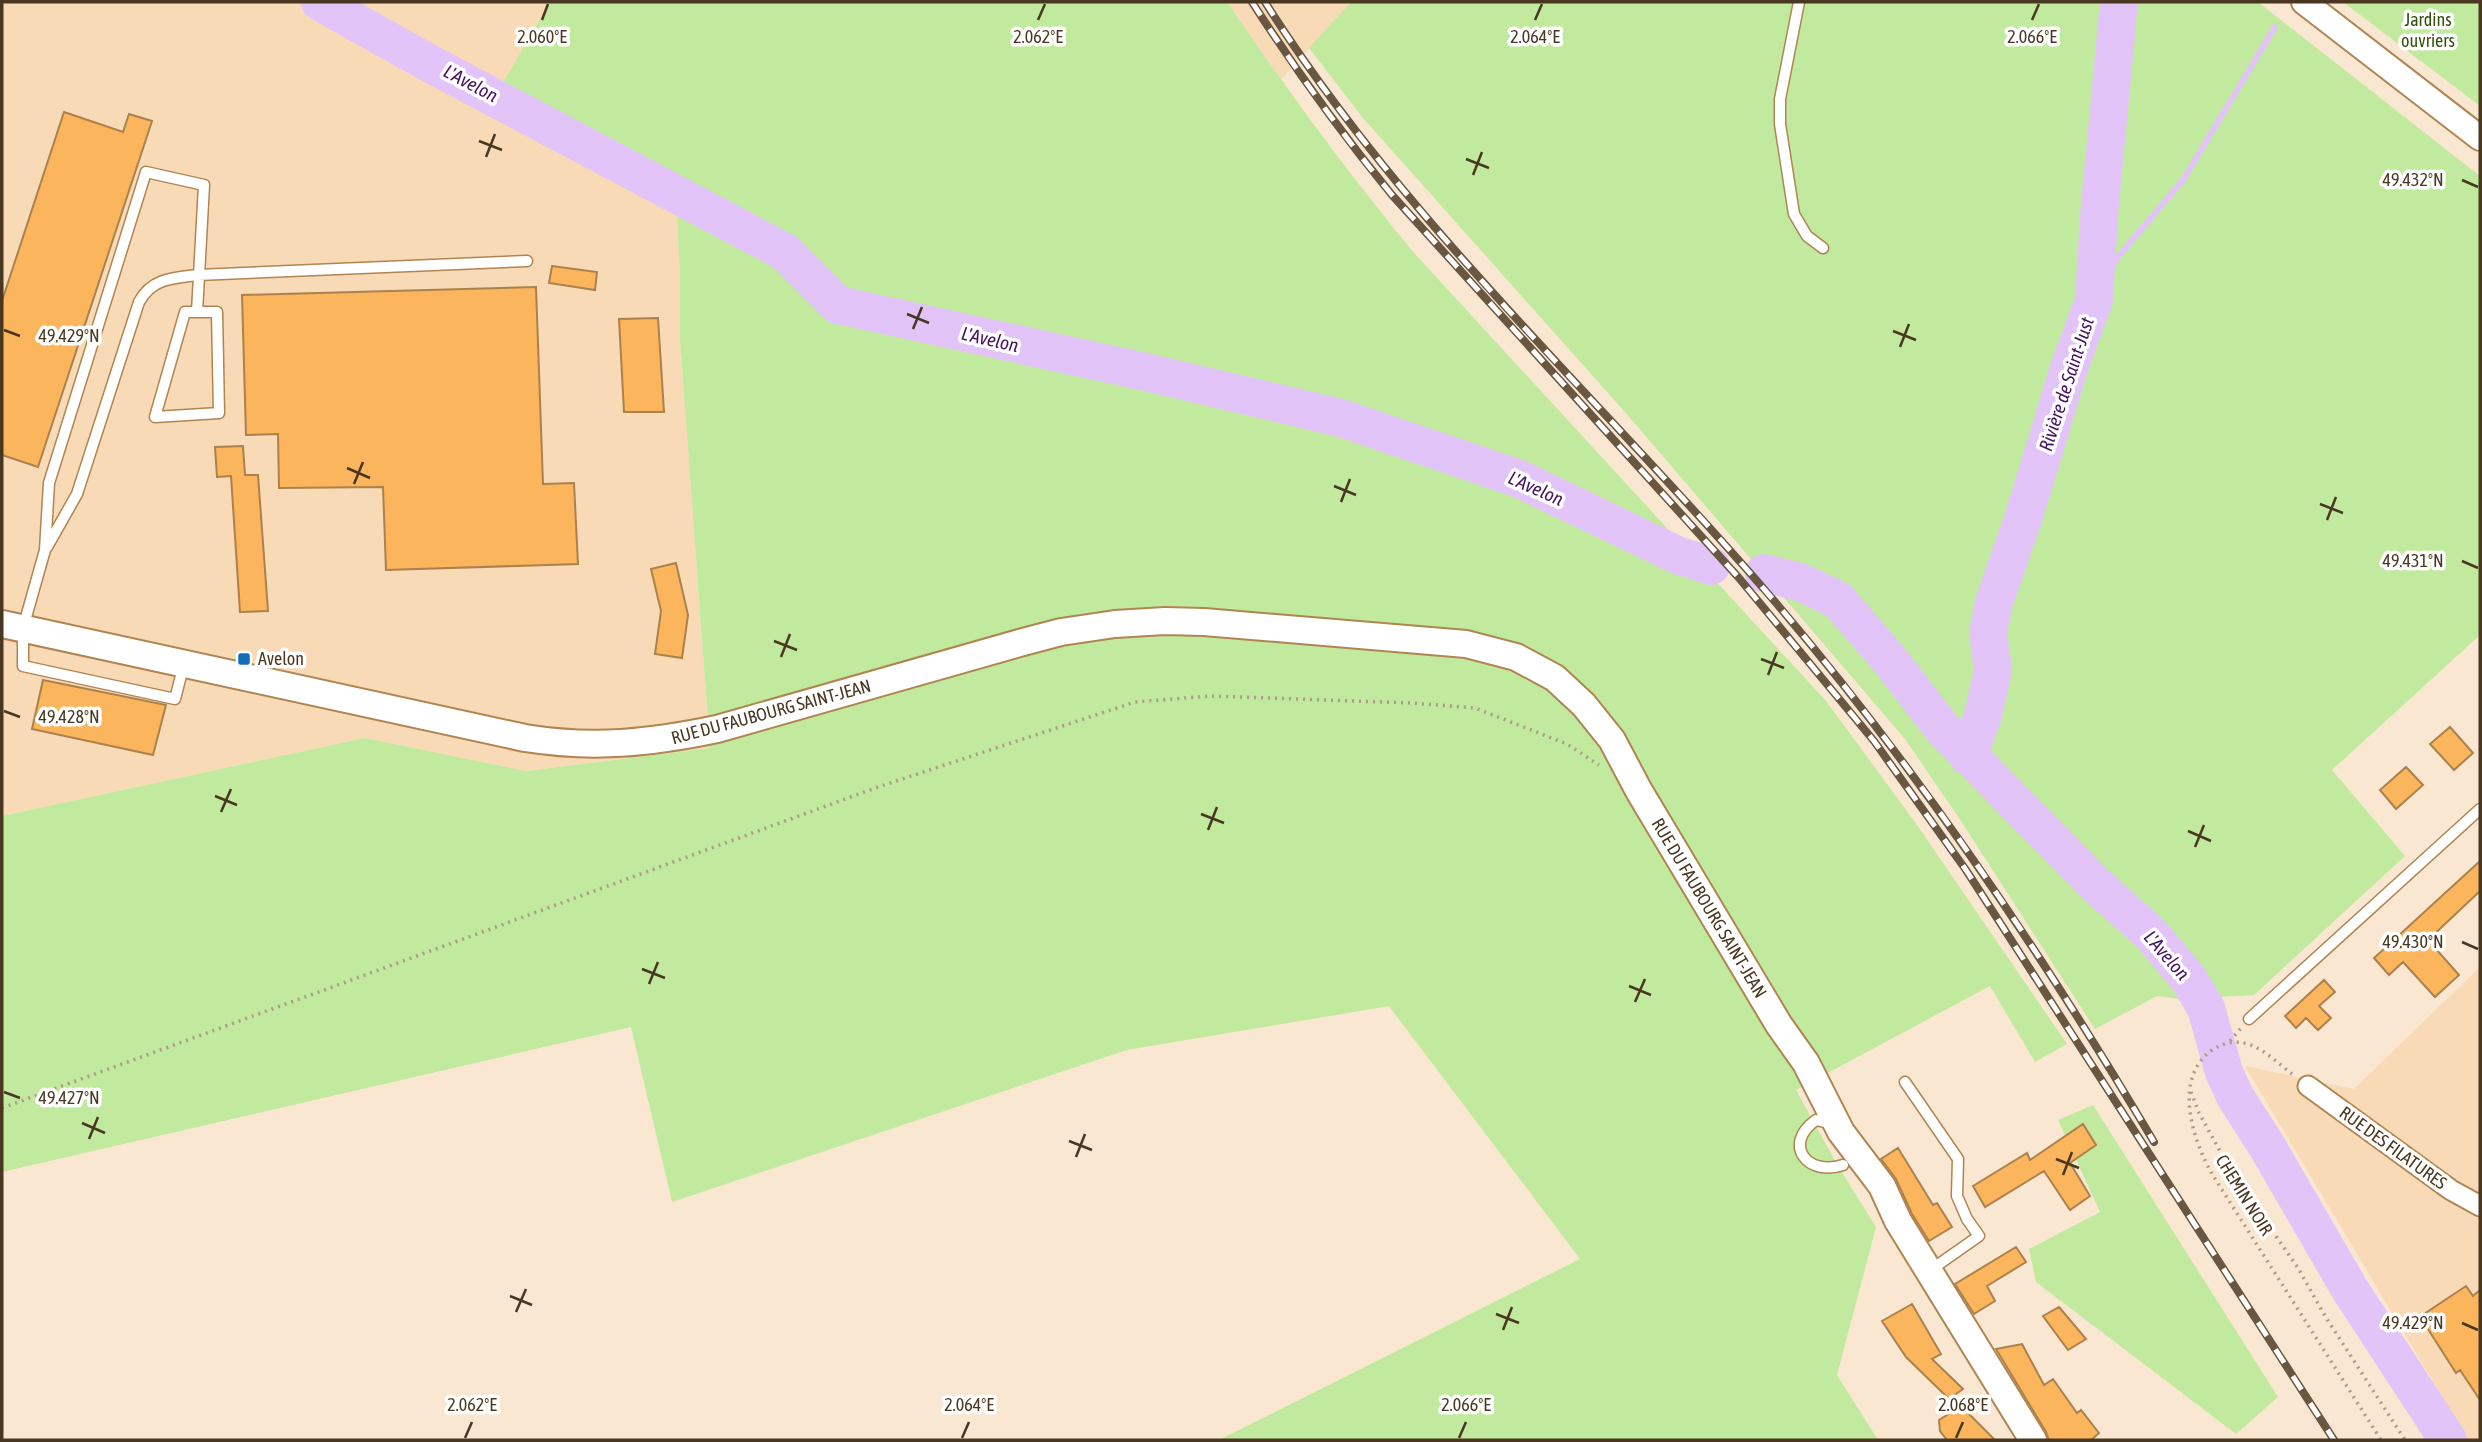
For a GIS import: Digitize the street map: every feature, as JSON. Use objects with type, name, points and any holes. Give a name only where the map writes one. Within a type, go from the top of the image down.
[{"type":"main road","name":"RUE DU FAUBOURG SAINT-JEAN","points":[[12,626],[525,738],[560,743],[613,745],[670,739],[736,724],[1080,628],[1165,621],[1294,630],[1463,659],[1495,668],[1527,681],[1550,695],[1570,713],[1639,791],[1779,1025],[1815,1077],[1827,1124],[1829,1146],[1898,1221]]},
{"type":"main road","name":"RUE DU FAUBOURG SAINT-JEAN","points":[[1827,1124],[1882,1186],[1898,1221],[2033,1440]]},
{"type":"street","points":[[2304,2],[2480,138]]},
{"type":"street","name":"RUE DES FILATURES","points":[[2308,1086],[2451,1190],[2480,1206]]},
{"type":"lane","points":[[1799,2],[1780,99],[1780,124],[1797,222],[1807,236],[1823,248]]},
{"type":"lane","points":[[45,550],[49,483],[146,172],[204,185],[197,312]]},
{"type":"lane","points":[[184,664],[175,699],[23,666],[12,626],[45,550],[77,494],[144,293],[152,285],[166,278],[198,275],[527,261]]},
{"type":"lane","points":[[185,312],[197,312],[217,312],[219,413],[155,416],[185,312]]},
{"type":"lane","points":[[2249,1019],[2480,809]]},
{"type":"lane","points":[[1905,1082],[1958,1159],[1957,1196],[1967,1219],[1979,1236],[1929,1271]]},
{"type":"path","points":[[2,1108],[878,787],[1135,702],[1210,696],[1413,703],[1475,708],[1567,744],[1608,771]]},
{"type":"path","name":"CHEMIN NOIR","points":[[2308,1086],[2252,1045],[2228,1043],[2212,1051],[2200,1062],[2190,1090],[2193,1127],[2204,1159],[2381,1440]]},
{"type":"path","points":[[2190,1090],[2199,1113],[2231,1171],[2298,1268],[2336,1335],[2405,1440]]},
{"type":"shaded area","points":[[2,2],[550,2],[498,91],[676,193],[680,340],[710,748],[526,771],[365,738],[2,816]]},
{"type":"shaded area","points":[[1227,2],[1351,2],[1281,80]]},
{"type":"shaded area","points":[[2480,967],[2480,1440],[2468,1440],[2245,1066],[2354,1089]]},
{"type":"green space","points":[[550,2],[1227,2],[1318,130],[1415,254],[1826,701],[1915,822],[2067,1044],[2035,1062],[1990,986],[1796,1090],[1876,1227],[1837,1375],[1878,1440],[1219,1440],[1580,1259],[1389,1006],[1127,1050],[672,1202],[631,1027],[2,1172],[2,816],[365,738],[526,771],[710,748],[680,340],[676,193],[498,91]]},
{"type":"green space","points":[[1351,2],[2258,2],[2480,176],[2480,635],[2332,770],[2405,856],[2254,995],[2180,999],[2157,996],[2095,1029],[1905,739],[1625,412],[1363,118],[1309,48]]},
{"type":"green space","name":"Jardins ouvriers","points":[[2343,2],[2480,2],[2480,106]]},
{"type":"green space","points":[[2093,1105],[2278,1397],[2236,1434],[2036,1282],[2029,1249],[2100,1212],[2058,1120]]},
{"type":"building","points":[[64,112],[123,132],[129,114],[152,121],[38,467],[2,455],[2,301]]},
{"type":"building","points":[[552,266],[597,272],[595,290],[549,283]]},
{"type":"building","points":[[536,287],[543,484],[574,483],[578,564],[386,570],[383,487],[279,488],[278,434],[246,435],[242,295]]},
{"type":"building","points":[[658,318],[664,412],[624,412],[619,319]]},
{"type":"building","points":[[243,446],[245,475],[258,475],[268,611],[240,612],[231,476],[217,477],[215,447]]},
{"type":"building","points":[[676,563],[688,615],[682,658],[655,654],[661,611],[651,569]]},
{"type":"building","points":[[43,680],[166,705],[153,755],[32,729]]},
{"type":"building","points":[[2450,727],[2473,753],[2454,770],[2430,744]]},
{"type":"building","points":[[2406,767],[2423,785],[2396,809],[2380,790]]},
{"type":"building","points":[[2480,861],[2480,891],[2428,940],[2459,975],[2435,997],[2403,962],[2389,975],[2374,958]]},
{"type":"building","points":[[2324,980],[2335,992],[2319,1006],[2331,1018],[2318,1030],[2306,1018],[2296,1028],[2285,1016]]},
{"type":"building","points":[[2083,1124],[2096,1145],[2070,1163],[2090,1196],[2070,1210],[2044,1171],[1985,1207],[1973,1186],[2027,1153],[2030,1160]]},
{"type":"building","points":[[1898,1148],[1933,1205],[1937,1203],[1952,1227],[1929,1241],[1912,1214],[1896,1179],[1881,1159]]},
{"type":"building","points":[[2016,1247],[2026,1262],[1987,1286],[1995,1301],[1974,1314],[1955,1284]]},
{"type":"building","points":[[2466,1286],[2473,1296],[2480,1290],[2480,1400],[2460,1370],[2456,1373],[2426,1326],[2430,1323],[2424,1314]]},
{"type":"building","points":[[1912,1304],[1941,1354],[1932,1359],[1963,1389],[1949,1399],[1906,1357],[1882,1321]]},
{"type":"building","points":[[2059,1307],[2086,1339],[2068,1350],[2043,1316]]},
{"type":"building","points":[[2022,1344],[2044,1385],[2053,1379],[2077,1413],[2081,1410],[2099,1433],[2091,1440],[2049,1440],[1996,1349]]},
{"type":"building","points":[[1962,1406],[1995,1440],[1947,1440],[1940,1431],[1939,1420]]},
{"type":"waterway","name":"L'Avelon","points":[[320,2],[427,62],[785,252],[838,305],[1146,372],[1341,418],[1520,479],[1677,555],[1711,566]]},
{"type":"waterway","name":"Rivière de Saint-Just","points":[[1968,756],[1983,715],[1993,670],[1988,633],[1994,602],[2023,519],[2069,368],[2094,300],[2099,215],[2119,2]]},
{"type":"waterway","points":[[2094,300],[2118,257],[2183,180],[2275,27]]},
{"type":"waterway","name":"L'Avelon","points":[[1764,573],[1800,582],[1838,600],[1889,659],[1943,729],[2095,884],[2150,933],[2188,978],[2206,1008],[2224,1072],[2235,1096],[2349,1288],[2448,1440]]},
{"type":"railway","points":[[1252,2],[1319,100],[1392,195],[1739,578],[1874,741],[1966,870],[2334,1440]]},
{"type":"railway","points":[[1265,2],[1319,82],[1439,232],[1764,589],[1871,720],[2019,927],[2154,1142]]},
{"type":"place","name":"Avelon","points":[[244,659]]}]
